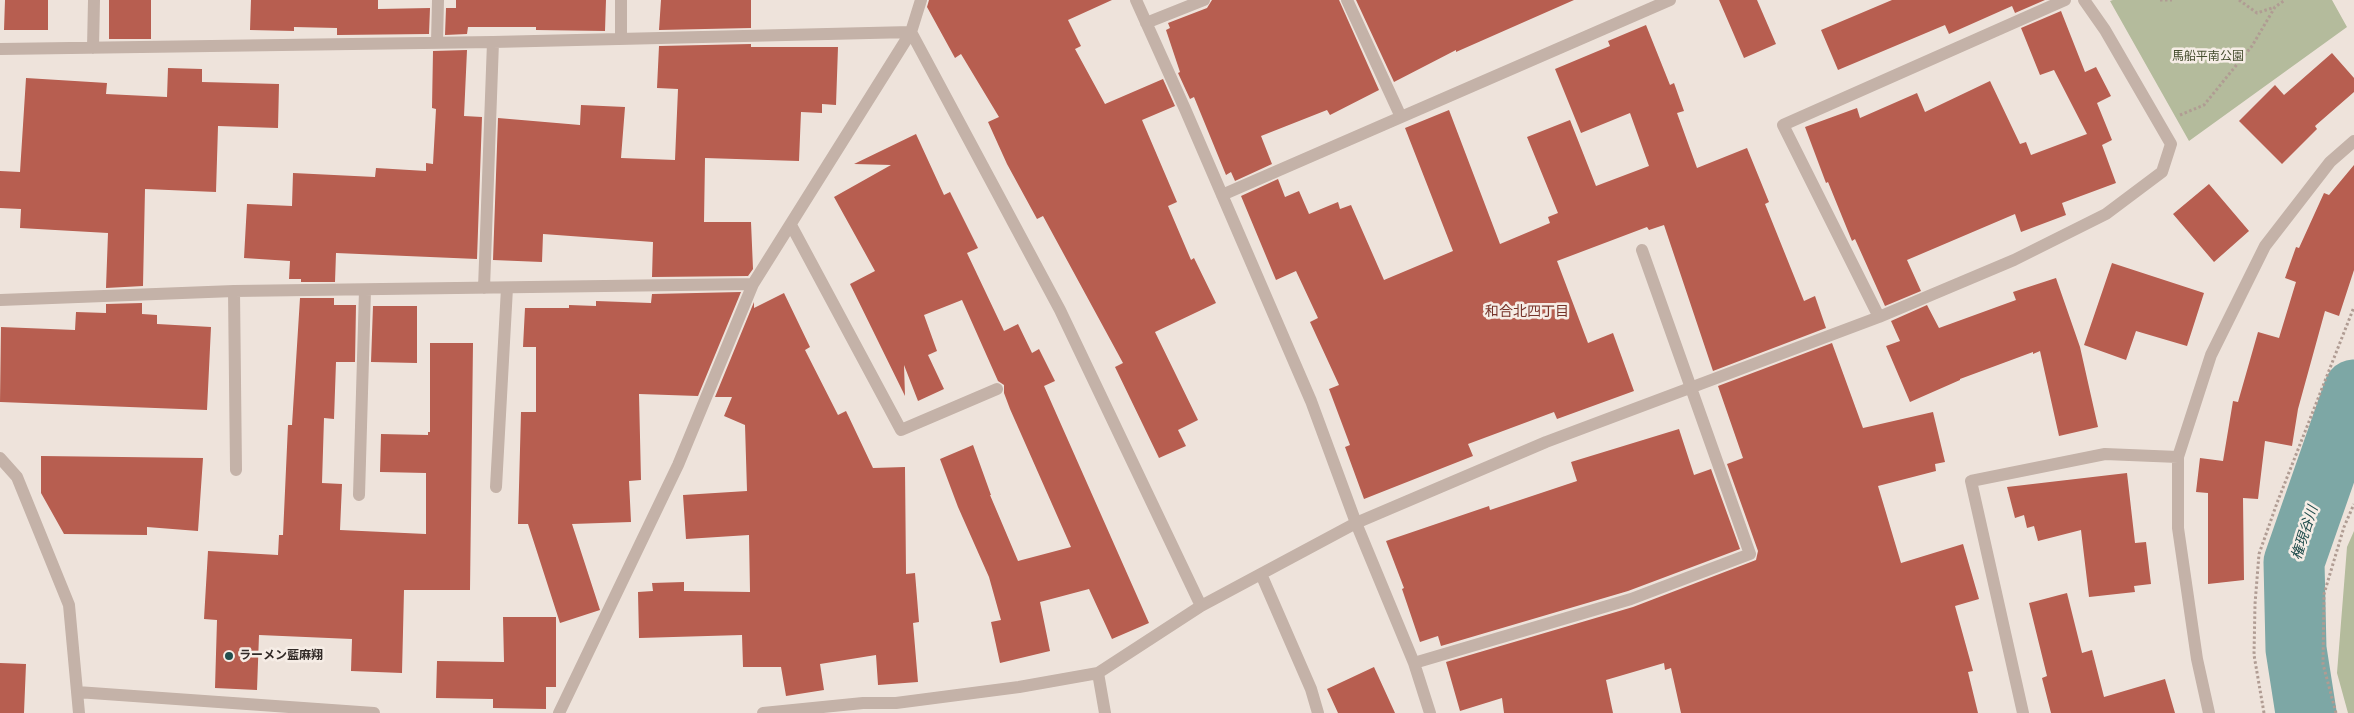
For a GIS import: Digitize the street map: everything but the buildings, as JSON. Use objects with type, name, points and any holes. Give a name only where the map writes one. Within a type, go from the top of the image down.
[{"type":"street","points":[[93,48],[94,0]]},
{"type":"street","points":[[438,0],[438,42]]},
{"type":"street","points":[[621,0],[621,38]]},
{"type":"street","points":[[559,713],[678,464],[753,284],[911,32],[921,0]]},
{"type":"street","points":[[1136,0],[1311,401],[1356,523],[1414,663],[1430,713]]},
{"type":"street","points":[[1146,23],[1204,0]]},
{"type":"street","points":[[1347,0],[1401,117]]},
{"type":"street","points":[[1222,195],[1670,0]]},
{"type":"street","points":[[1879,317],[1783,125],[2065,0]]},
{"type":"street","points":[[763,713],[863,703],[897,708],[1098,672],[1202,606],[1356,523],[1546,442],[1879,317],[2014,260],[2098,218],[2162,172],[2171,144],[2105,30],[2084,0]]},
{"type":"street","points":[[0,49],[493,42],[911,32]]},
{"type":"street","points":[[911,32],[1060,310],[1202,606]]},
{"type":"street","points":[[484,288],[493,42]]},
{"type":"street","points":[[2208,713],[2197,659],[2178,528],[2178,457],[2210,355],[2265,246],[2330,162],[2354,141]]},
{"type":"street","points":[[791,225],[901,430],[997,389]]},
{"type":"street","points":[[1414,663],[1631,599],[1750,554],[1642,250]]},
{"type":"street","points":[[0,300],[234,291],[753,284]]},
{"type":"street","points":[[496,487],[507,288]]},
{"type":"street","points":[[359,495],[365,290]]},
{"type":"street","points":[[234,291],[236,470]]},
{"type":"street","points":[[2023,713],[1970,481],[2105,454],[2178,457]]},
{"type":"street","points":[[0,458],[18,477],[69,605],[79,713]]},
{"type":"street","points":[[1260,574],[1310,689],[1318,713]]},
{"type":"street","points":[[1098,672],[1105,713]]},
{"type":"street","points":[[77,692],[374,713]]},
{"type":"path","points":[[2160,0],[2172,0]]},
{"type":"path","points":[[2239,0],[2257,13],[2275,7],[2285,0]]},
{"type":"path","points":[[2175,116],[2204,106],[2252,46],[2275,7]]},
{"type":"path","points":[[2264,713],[2254,656],[2255,604],[2259,554],[2277,503],[2354,307]]},
{"type":"path","points":[[2336,713],[2323,664],[2324,594],[2344,527],[2354,504]]},
{"type":"green space","name":"馬船平南公園","points":[[2332,0],[2347,27],[2189,141],[2110,1]]},
{"type":"green space","points":[[2354,531],[2354,713],[2348,713],[2337,673],[2347,547]]},
{"type":"waterway","name":"権現谷川","points":[[2306,713],[2296,649],[2294,562],[2354,390]]},
{"type":"place","name":"ラーメン藍麻翔","points":[[229,656]]},
{"type":"district","name":"和合北四丁目","points":[[1527,312]]}]
